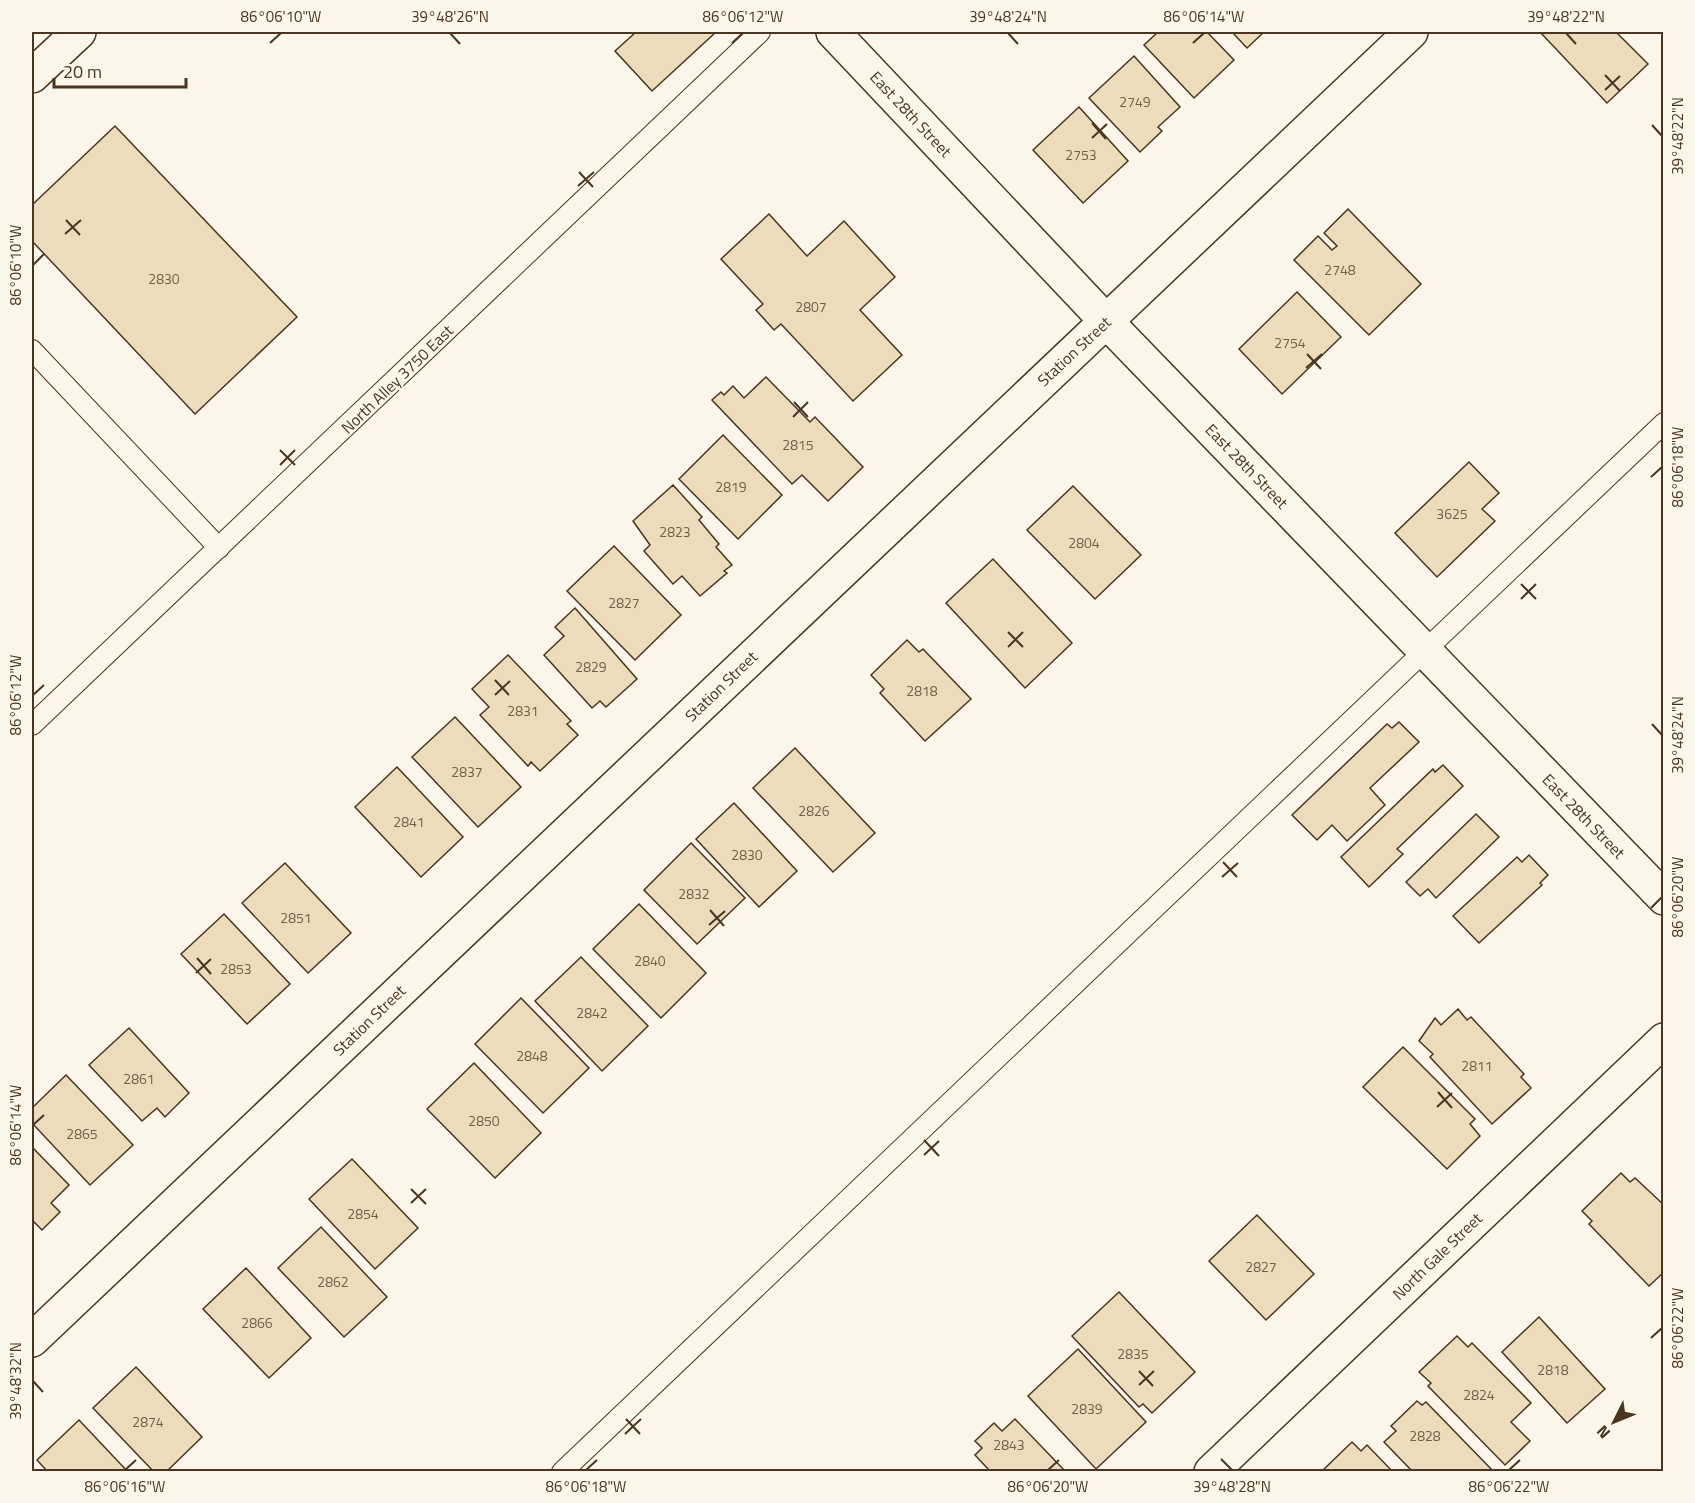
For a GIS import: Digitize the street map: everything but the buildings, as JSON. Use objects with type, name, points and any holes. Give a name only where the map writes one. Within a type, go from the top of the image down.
[{"type":"street","points":[[32,76],[79,32]]},
{"type":"street","name":"East 28th Street","points":[[833,32],[1106,321],[1664,898]]},
{"type":"street","name":"Station Street","points":[[32,1341],[1411,32]]},
{"type":"street","name":"North Gale Street","points":[[1211,1472],[1664,1040]]},
{"type":"lane","name":"North Alley 3750 East","points":[[32,725],[760,32]]},
{"type":"lane","points":[[32,350],[219,548]]},
{"type":"lane","points":[[562,1472],[1664,423]]}]
